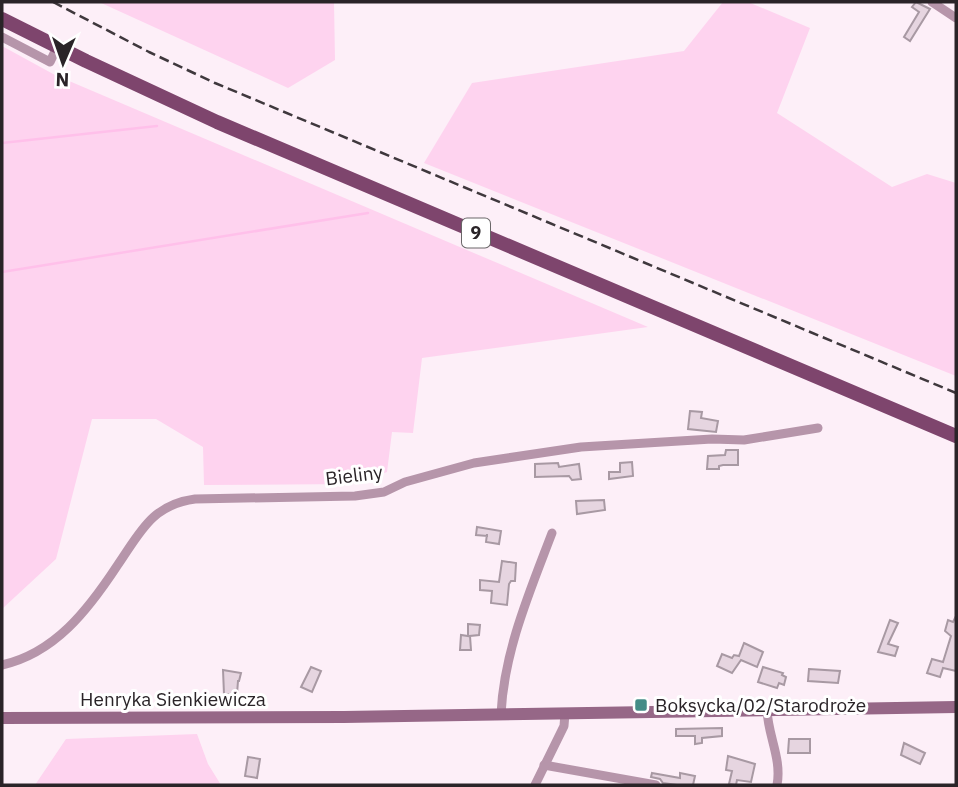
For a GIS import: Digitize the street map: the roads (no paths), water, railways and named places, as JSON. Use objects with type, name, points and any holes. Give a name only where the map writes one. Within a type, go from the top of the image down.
[{"type":"main road","name":"9","points":[[2,19],[252,138],[956,436]]},
{"type":"main road","name":"Henryka Sienkiewicza","points":[[2,718],[344,717],[956,707]]},
{"type":"street","points":[[932,2],[956,18]]},
{"type":"street","points":[[2,37],[50,62],[57,47]]},
{"type":"street","name":"Bieliny","points":[[2,665],[41,650],[58,640],[92,601],[147,522],[170,505],[181,501],[355,496],[384,492],[405,482],[474,463],[581,447],[712,439],[744,440],[818,428]]},
{"type":"street","points":[[501,715],[502,688],[523,608],[552,533]]},
{"type":"street","points":[[767,710],[778,761],[778,785]]},
{"type":"street","points":[[535,785],[564,726],[565,713]]},
{"type":"street","points":[[544,765],[656,785]]},
{"type":"waterway","points":[[2,143],[157,126]]},
{"type":"waterway","points":[[2,272],[368,213]]},
{"type":"railway","points":[[53,2],[215,83],[956,393]]},
{"type":"place","name":"Boksycka/02/Starodroże","points":[[641,705]]}]
